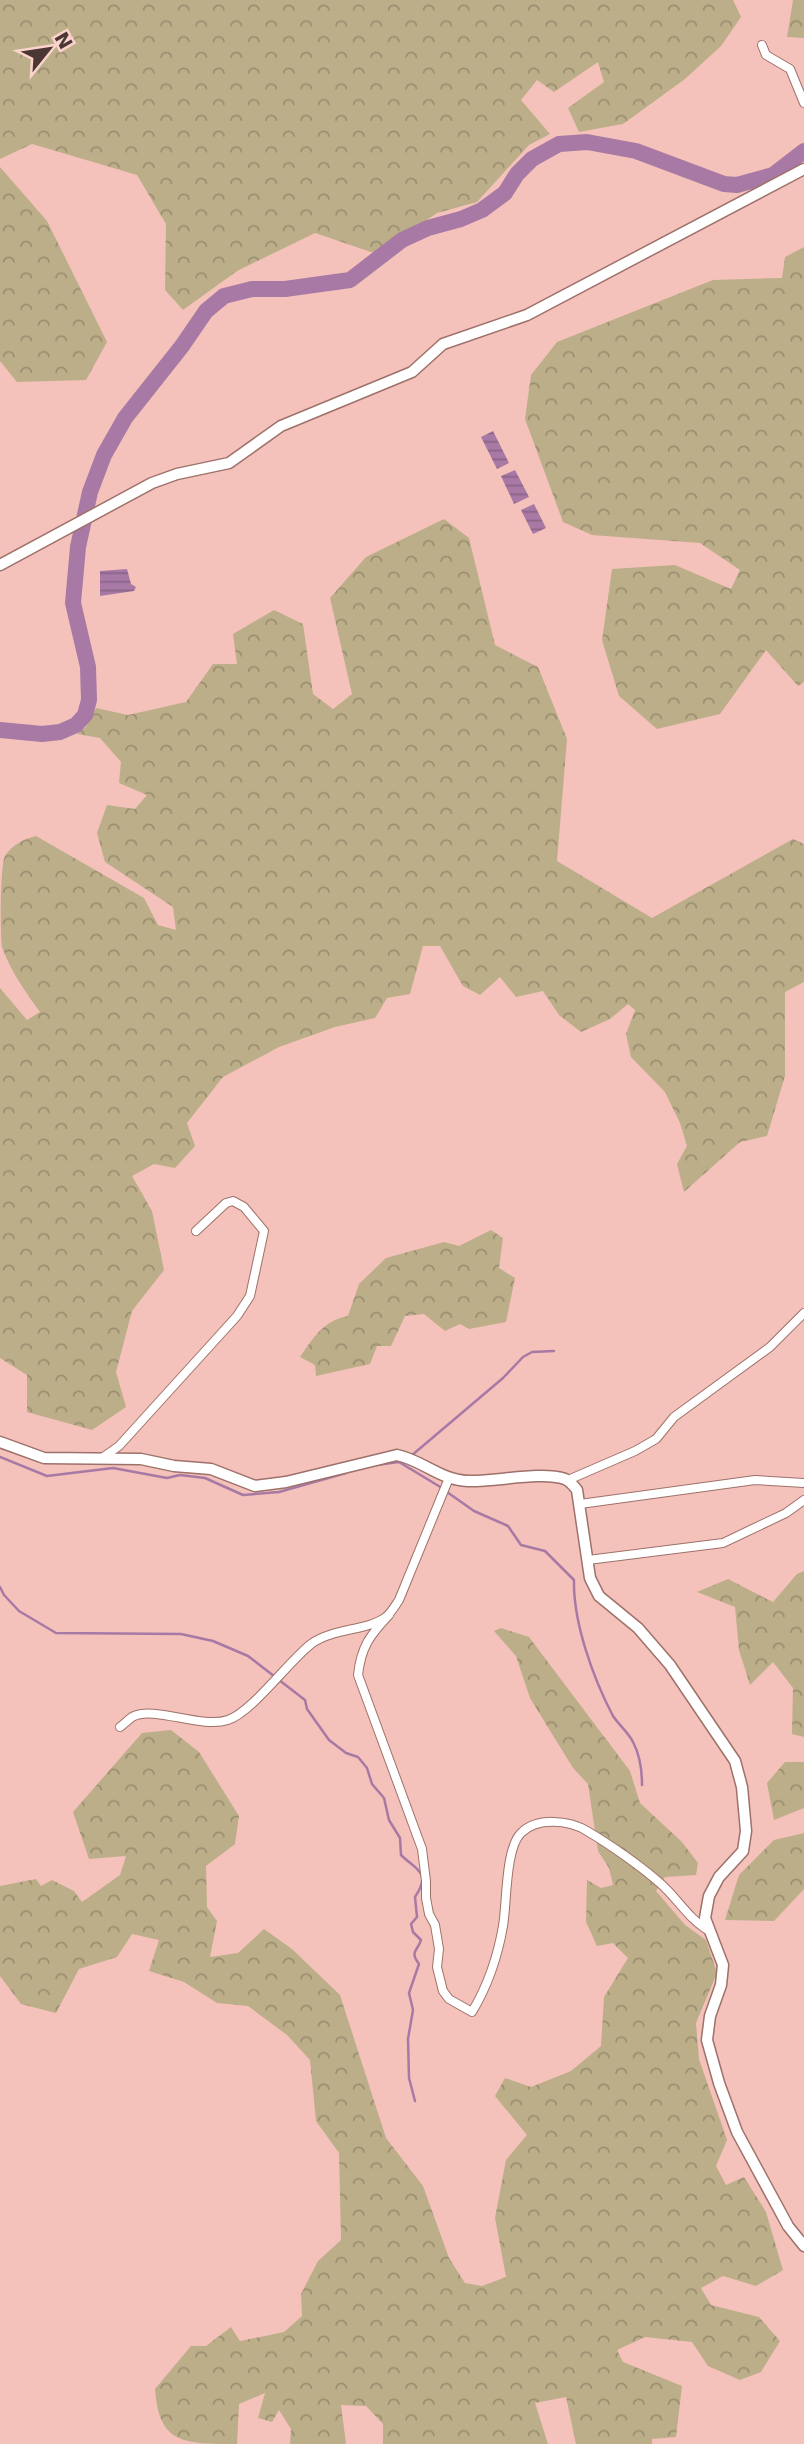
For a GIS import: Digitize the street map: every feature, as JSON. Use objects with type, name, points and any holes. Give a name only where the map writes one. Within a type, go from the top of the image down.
[{"type":"street","points":[[762,45],[766,55],[790,69],[804,103]]},
{"type":"street","points":[[0,565],[152,483],[177,474],[229,463],[281,426],[412,372],[443,344],[527,315],[804,169]]},
{"type":"street","points":[[100,1460],[118,1446],[146,1416],[237,1316],[250,1296],[264,1231],[244,1207],[233,1201],[226,1203],[196,1231]]},
{"type":"street","points":[[0,1442],[44,1458],[141,1459],[174,1466],[211,1469],[255,1486],[286,1482],[397,1455],[410,1459],[440,1476],[466,1481],[553,1477],[568,1480],[656,1439],[674,1417],[770,1348],[804,1313]]},
{"type":"street","points":[[449,1478],[399,1600],[372,1633],[360,1655],[358,1675],[422,1849],[426,1898],[429,1914],[435,1925],[439,1949],[437,1967],[443,1991],[449,1999],[472,2012],[482,1996],[503,1929],[513,1847],[521,1833],[535,1824],[567,1822],[585,1830],[660,1883],[696,1921],[711,1932]]},
{"type":"street","points":[[568,1480],[577,1490],[590,1578],[599,1596],[638,1628],[670,1665],[736,1761],[742,1787],[746,1831],[743,1851],[719,1877],[709,1896],[705,1918],[723,1965],[721,1985],[709,2017],[707,2040],[737,2132],[788,2226],[804,2246]]},
{"type":"street","points":[[580,1504],[755,1480],[804,1483]]},
{"type":"street","points":[[588,1560],[723,1543],[786,1513],[804,1500]]},
{"type":"street","points":[[120,1727],[134,1716],[149,1714],[199,1722],[227,1720],[242,1711],[312,1644],[329,1634],[381,1620],[389,1615]]},
{"type":"green space","points":[[0,0],[733,0],[741,17],[721,46],[685,79],[623,124],[579,132],[568,108],[604,82],[598,62],[554,92],[537,80],[521,100],[550,134],[529,145],[477,202],[437,213],[377,254],[315,233],[237,271],[183,310],[165,290],[166,224],[137,175],[32,144],[0,159]]},
{"type":"green space","points":[[793,0],[804,0],[804,38],[787,37]]},
{"type":"green space","points":[[0,167],[47,221],[107,342],[86,380],[17,382],[0,361]]},
{"type":"green space","points":[[804,247],[804,682],[798,686],[766,650],[720,714],[657,729],[619,696],[602,640],[612,569],[675,565],[731,589],[740,570],[700,543],[592,535],[563,522],[525,419],[531,375],[557,342],[713,280],[782,278],[785,257]]},
{"type":"green space","points":[[444,519],[469,538],[495,645],[538,667],[567,739],[557,861],[652,918],[793,839],[804,844],[804,982],[785,992],[785,1076],[767,1136],[740,1142],[684,1192],[677,1164],[687,1146],[680,1123],[665,1092],[631,1057],[626,1034],[635,1010],[628,1004],[610,1019],[581,1032],[559,1015],[543,991],[516,997],[500,977],[480,995],[463,986],[440,946],[423,946],[410,994],[387,998],[375,1018],[335,1027],[279,1047],[223,1077],[187,1123],[195,1146],[175,1168],[154,1164],[132,1176],[152,1211],[164,1270],[132,1311],[116,1372],[126,1407],[92,1430],[27,1412],[27,1375],[0,1358],[0,988],[27,1020],[40,1012],[14,973],[2,947],[1,886],[5,856],[19,843],[36,836],[144,898],[158,925],[176,930],[173,907],[105,862],[97,833],[107,805],[135,809],[147,795],[119,783],[121,762],[100,738],[77,734],[86,727],[96,708],[128,715],[186,702],[213,664],[237,664],[233,634],[274,610],[303,624],[313,694],[333,709],[352,694],[330,598],[366,557]]},
{"type":"green space","points":[[491,1230],[503,1238],[499,1268],[515,1278],[506,1322],[469,1329],[460,1324],[445,1331],[424,1314],[405,1316],[391,1346],[377,1346],[370,1364],[316,1376],[315,1365],[300,1357],[326,1326],[348,1316],[359,1284],[386,1258],[444,1242],[459,1246]]},
{"type":"green space","points":[[804,1571],[804,1737],[792,1734],[793,1688],[773,1662],[750,1685],[739,1650],[735,1607],[697,1592],[728,1579],[773,1602],[797,1574]]},
{"type":"green space","points":[[501,1628],[529,1637],[630,1771],[640,1803],[682,1842],[698,1863],[696,1875],[665,1877],[656,1891],[685,1925],[706,1940],[717,1973],[696,2023],[699,2059],[727,2140],[716,2166],[726,2185],[744,2177],[766,2212],[783,2270],[756,2286],[723,2276],[701,2288],[711,2305],[759,2317],[780,2341],[761,2372],[740,2380],[708,2366],[692,2342],[645,2337],[617,2350],[623,2362],[682,2386],[676,2437],[652,2439],[652,2444],[576,2444],[566,2397],[535,2403],[548,2444],[383,2444],[383,2424],[366,2406],[341,2405],[346,2444],[290,2444],[291,2429],[279,2410],[272,2422],[258,2418],[265,2393],[239,2404],[237,2444],[202,2443],[177,2437],[168,2431],[162,2421],[155,2389],[191,2346],[206,2346],[231,2327],[240,2341],[284,2332],[302,2316],[301,2294],[318,2261],[341,2240],[339,2153],[316,2121],[310,2060],[287,2035],[248,2006],[217,2003],[184,1982],[149,1971],[159,1940],[132,1934],[117,1957],[79,1969],[56,2013],[21,2004],[0,1976],[0,1886],[36,1879],[41,1886],[52,1880],[74,1891],[82,1902],[120,1875],[126,1856],[89,1859],[73,1812],[142,1733],[171,1730],[199,1752],[239,1816],[235,1844],[206,1866],[207,1907],[217,1921],[210,1957],[238,1953],[264,1929],[292,1949],[340,1995],[386,2138],[423,2186],[449,2258],[465,2283],[482,2286],[506,2277],[495,2218],[506,2160],[527,2135],[495,2096],[505,2078],[531,2087],[571,2071],[601,2046],[604,1997],[628,1958],[613,1943],[597,1946],[586,1922],[587,1880],[601,1888],[613,1885],[609,1868],[598,1851],[588,1784],[573,1768],[530,1698],[516,1656],[494,1631]]},
{"type":"green space","points":[[785,1762],[804,1762],[804,1808],[774,1820],[767,1783]]},
{"type":"green space","points":[[804,1833],[804,1889],[774,1921],[725,1920],[739,1875],[774,1840]]},
{"type":"shaded area","points":[[493,431],[509,463],[497,469],[481,437]]},
{"type":"shaded area","points":[[515,470],[529,497],[514,504],[501,476]]},
{"type":"shaded area","points":[[534,504],[546,528],[533,534],[521,510]]},
{"type":"shaded area","points":[[127,569],[131,584],[136,587],[134,591],[100,596],[100,571]]},
{"type":"waterway","points":[[0,730],[42,734],[60,732],[76,725],[85,715],[89,700],[88,667],[73,603],[78,547],[90,492],[104,455],[125,418],[206,311],[224,296],[252,289],[285,289],[350,280],[402,240],[428,228],[482,210],[505,193],[517,174],[532,159],[559,144],[587,142],[636,151],[724,184],[737,185],[773,175],[804,151]]},
{"type":"waterway","points":[[411,1456],[503,1378],[523,1357],[532,1352],[554,1351]]},
{"type":"waterway","points":[[0,1457],[47,1476],[113,1468],[167,1478],[180,1475],[205,1478],[243,1495],[279,1492],[346,1473]]},
{"type":"waterway","points":[[376,1465],[399,1462],[442,1488]]},
{"type":"waterway","points":[[447,1492],[474,1511],[508,1526],[521,1545],[545,1551],[574,1580],[577,1614],[586,1650],[598,1685],[613,1716],[635,1747],[642,1785]]},
{"type":"waterway","points":[[0,1587],[19,1611],[56,1633],[181,1634],[213,1641],[248,1656],[305,1700],[307,1709],[329,1740],[346,1753],[358,1757],[367,1768],[372,1784],[384,1798],[389,1820],[400,1838],[401,1855],[417,1868],[422,1877],[415,1897],[417,1917],[411,1924],[413,1932],[421,1940],[414,1954],[419,1964],[409,1993],[413,2010],[408,2039],[409,2078],[415,2101]]}]
